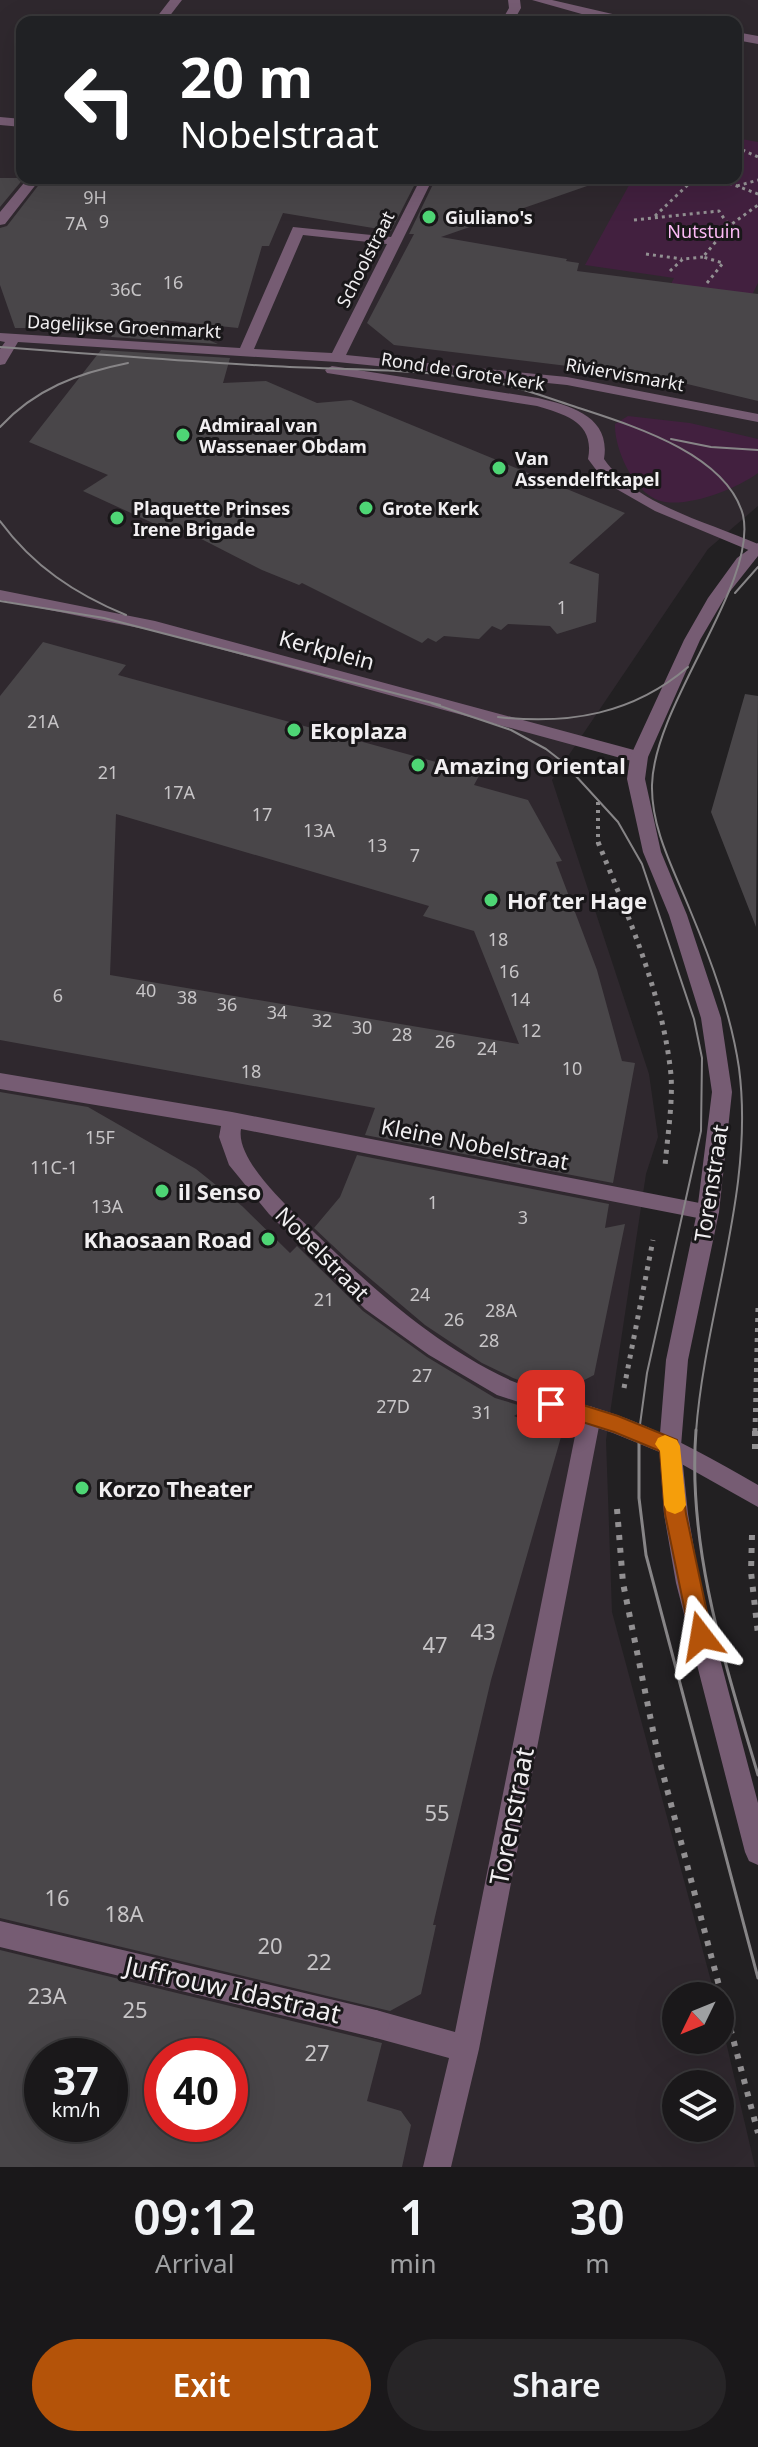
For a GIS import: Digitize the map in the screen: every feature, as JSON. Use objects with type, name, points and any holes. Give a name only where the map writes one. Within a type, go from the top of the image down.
[{"type":"street","points":[[164,16],[176,0]]},
{"type":"street","points":[[538,0],[602,16]]},
{"type":"street","points":[[596,15],[605,0]]},
{"type":"street","points":[[0,221],[30,184]]},
{"type":"street","name":"Schoolstraat","points":[[337,358],[424,184]]},
{"type":"street","points":[[246,351],[298,230],[394,241]]},
{"type":"street","points":[[0,361],[7,337]]},
{"type":"street","name":"Dagelijkse Groenmarkt","points":[[7,337],[246,351]]},
{"type":"street","name":"Riviervismarkt","points":[[246,351],[567,381],[758,418]]},
{"type":"street","name":"Rond de Grote Kerk","points":[[246,351],[324,368],[567,409],[596,434],[599,441],[596,459],[611,480],[670,513],[758,548]]},
{"type":"street","name":"Torenstraat","points":[[758,548],[743,561],[716,598],[692,640],[639,757],[636,779],[640,807],[711,1018],[722,1092],[708,1212],[677,1360],[670,1446],[676,1514],[688,1583],[758,1852]]},
{"type":"street","name":"Kerkplein","points":[[0,595],[155,626],[639,757]]},
{"type":"street","points":[[0,1081],[232,1120]]},
{"type":"street","name":"Kleine Nobelstraat","points":[[232,1120],[708,1212]]},
{"type":"street","name":"Nobelstraat","points":[[232,1120],[229,1137],[236,1159],[276,1208],[373,1303],[437,1349],[505,1388],[670,1446],[758,1497]]},
{"type":"street","name":"Torenstraat","points":[[437,2167],[465,2049],[590,1416]]},
{"type":"street","name":"Juffrouw Idastraat","points":[[0,1934],[376,2024],[465,2049]]},
{"type":"path","points":[[736,186],[758,180]]},
{"type":"path","points":[[654,218],[689,184]]},
{"type":"path","points":[[731,184],[758,194]]},
{"type":"path","points":[[703,257],[729,226],[758,205]]},
{"type":"path","points":[[634,220],[719,211],[729,226]]},
{"type":"path","points":[[646,254],[683,259],[703,257],[723,263],[707,283]]},
{"type":"path","points":[[670,271],[683,259]]},
{"type":"shaded area","points":[[0,0],[758,0],[758,506],[708,549],[552,780],[649,1074],[658,1137],[646,1174],[606,1440],[612,1612],[711,1982],[662,1982],[662,2054],[729,2054],[733,2070],[662,2070],[662,2142],[734,2142],[734,2076],[755,2167],[0,2167]]},
{"type":"green space","name":"Nutstuin","points":[[742,139],[758,142],[758,283],[748,303],[670,286],[674,278],[585,265],[630,184],[742,184]]},
{"type":"green space","points":[[628,416],[690,423],[758,439],[758,473],[738,485],[700,499],[676,503],[654,499],[636,482],[618,447],[615,424]]},
{"type":"building","points":[[0,178],[16,178],[16,184],[19,184],[0,207]]},
{"type":"building","points":[[39,184],[415,184],[391,231],[283,213],[269,246],[262,246],[238,328],[162,320],[218,344],[111,337],[118,328],[15,328],[0,285],[0,228],[7,226]]},
{"type":"building","points":[[433,184],[590,184],[441,237],[567,259],[579,263],[577,271],[758,294],[758,401],[658,377],[394,345],[367,323],[414,234],[409,234]]},
{"type":"building","name":"Grote Kerk","points":[[101,350],[230,358],[223,383],[266,381],[317,403],[351,400],[625,513],[569,563],[599,574],[596,622],[557,634],[550,626],[508,624],[501,630],[492,626],[479,639],[444,636],[436,642],[428,638],[422,643],[302,583],[299,585],[262,570],[174,525],[168,530],[83,491],[108,475],[29,442]]},
{"type":"building","name":"Hof ter Hage","points":[[43,642],[126,665],[118,675],[480,774],[474,785],[528,800],[562,861],[556,862],[597,970],[622,1061],[635,1063],[613,1183],[365,1135],[375,1108],[0,1040],[0,696]],"holes":[[[116,814],[429,906],[423,916],[474,931],[519,1044],[110,975]]]},
{"type":"building","points":[[745,694],[758,696],[756,927],[711,812]]},
{"type":"building","points":[[0,1092],[88,1107],[196,1169],[242,1206],[290,1253],[297,1246],[363,1311],[427,1357],[495,1398],[528,1408],[514,1416],[561,1437],[491,1680],[433,1925],[436,1925],[421,1994],[390,2011],[0,1918]]},
{"type":"building","points":[[357,1155],[609,1204],[605,1228],[625,1224],[594,1375],[557,1394],[513,1378],[482,1363],[425,1325],[347,1259],[314,1228],[340,1197]]},
{"type":"building","points":[[0,1950],[382,2043],[367,2101],[401,2111],[411,2125],[402,2167],[0,2167]]},
{"type":"tram line","points":[[0,347],[237,364],[407,372],[489,381],[531,392],[646,432],[696,458],[717,474],[733,493],[743,515],[743,543],[735,575],[669,718],[657,753],[652,785],[659,833],[726,1007],[739,1068],[742,1114],[735,1205],[701,1387],[696,1432]]},
{"type":"tram line","points":[[0,427],[28,402],[58,384],[128,363]]},
{"type":"tram line","points":[[671,439],[711,447],[758,450]]},
{"type":"tram line","points":[[0,521],[26,552],[56,577],[89,598],[126,615]]},
{"type":"tram line","points":[[735,593],[758,567]]},
{"type":"tram line","points":[[0,601],[104,618],[440,705]]},
{"type":"tram line","points":[[498,717],[550,719],[599,713],[645,696],[688,667]]},
{"type":"tram line","points":[[431,703],[511,730],[546,749],[564,763],[618,822],[642,864],[694,1019],[702,1058],[701,1131],[647,1373],[639,1432]]},
{"type":"tram line","points":[[696,1430],[697,1518],[703,1561],[722,1648],[758,1775]]},
{"type":"tram line","points":[[639,1432],[639,1498],[646,1555],[758,1978]]},
{"type":"slow traffic","points":[[665,1444],[670,1446],[675,1505]]},
{"type":"place","name":"Giuliano's","points":[[429,217]]},
{"type":"place","name":"Admiraal van Wassenaer Obdam","points":[[183,435]]},
{"type":"place","name":"Van Assendelftkapel","points":[[499,468]]},
{"type":"place","name":"Grote Kerk","points":[[366,508]]},
{"type":"place","name":"Plaquette Prinses Irene Brigade","points":[[117,518]]},
{"type":"place","name":"Ekoplaza","points":[[294,730]]},
{"type":"place","name":"Amazing Oriental","points":[[418,765]]},
{"type":"place","name":"Hof ter Hage","points":[[491,900]]},
{"type":"place","name":"il Senso","points":[[162,1191]]},
{"type":"place","name":"Khaosaan Road","points":[[268,1239]]},
{"type":"place","name":"Korzo Theater","points":[[82,1488]]},
{"type":"route","points":[[551,1404],[618,1425],[670,1446],[676,1514],[701,1636]]}]
